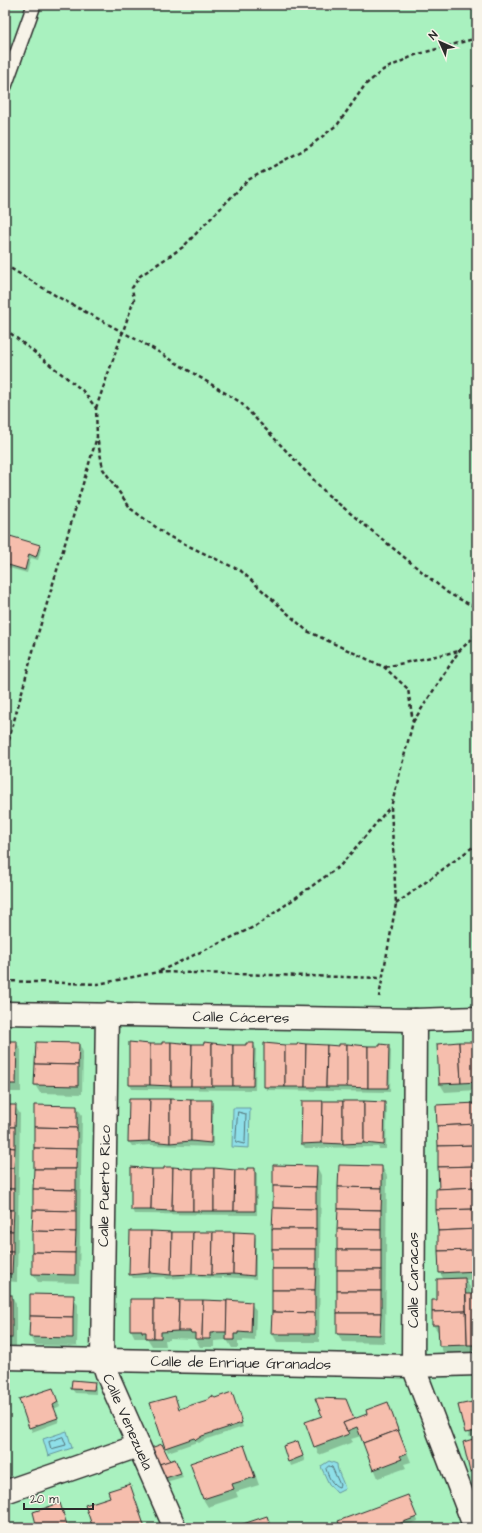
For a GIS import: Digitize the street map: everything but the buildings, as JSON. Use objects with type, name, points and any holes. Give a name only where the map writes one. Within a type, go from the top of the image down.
[{"type":"street","name":"Calle Cáceres","points":[[5,1012],[415,1020],[477,1018]]},
{"type":"street","name":"Calle Puerto Rico","points":[[102,1359],[107,1014]]},
{"type":"street","name":"Calle Caracas","points":[[415,1020],[413,1366],[472,1526]]},
{"type":"street","name":"Calle de Enrique Granados","points":[[5,1358],[413,1366],[477,1364]]},
{"type":"street","name":"Calle Venezuela","points":[[102,1359],[138,1446],[175,1528]]},
{"type":"street","points":[[5,1492],[138,1446]]},
{"type":"lane","points":[[5,86],[34,5]]},
{"type":"path","points":[[413,722],[408,689],[384,667],[307,631],[241,571],[168,536],[131,509],[103,469],[97,437],[96,408],[134,300],[132,288],[140,276],[183,247],[248,180],[309,147],[338,124],[365,85],[384,70],[415,56],[477,38]]},
{"type":"path","points":[[5,265],[58,297],[152,348],[240,402],[328,495],[448,593],[471,605],[477,605]]},
{"type":"path","points":[[5,329],[82,390],[96,408]]},
{"type":"path","points":[[5,754],[36,640],[97,437]]},
{"type":"path","points":[[373,1019],[396,904],[391,807],[413,722],[459,651],[477,634]]},
{"type":"path","points":[[384,667],[459,651]]},
{"type":"path","points":[[158,972],[256,926],[340,866],[391,807]]},
{"type":"path","points":[[396,904],[477,844]]},
{"type":"path","points":[[5,981],[98,984],[158,972],[382,978]]},
{"type":"green space","points":[[5,5],[477,5],[477,1528],[5,1528]]},
{"type":"water","points":[[233,1108],[250,1108],[249,1148],[232,1147]]},
{"type":"water","points":[[67,1431],[72,1448],[48,1456],[43,1439]]},
{"type":"water","points":[[329,1461],[337,1464],[345,1489],[337,1493],[329,1484],[321,1466]]}]
